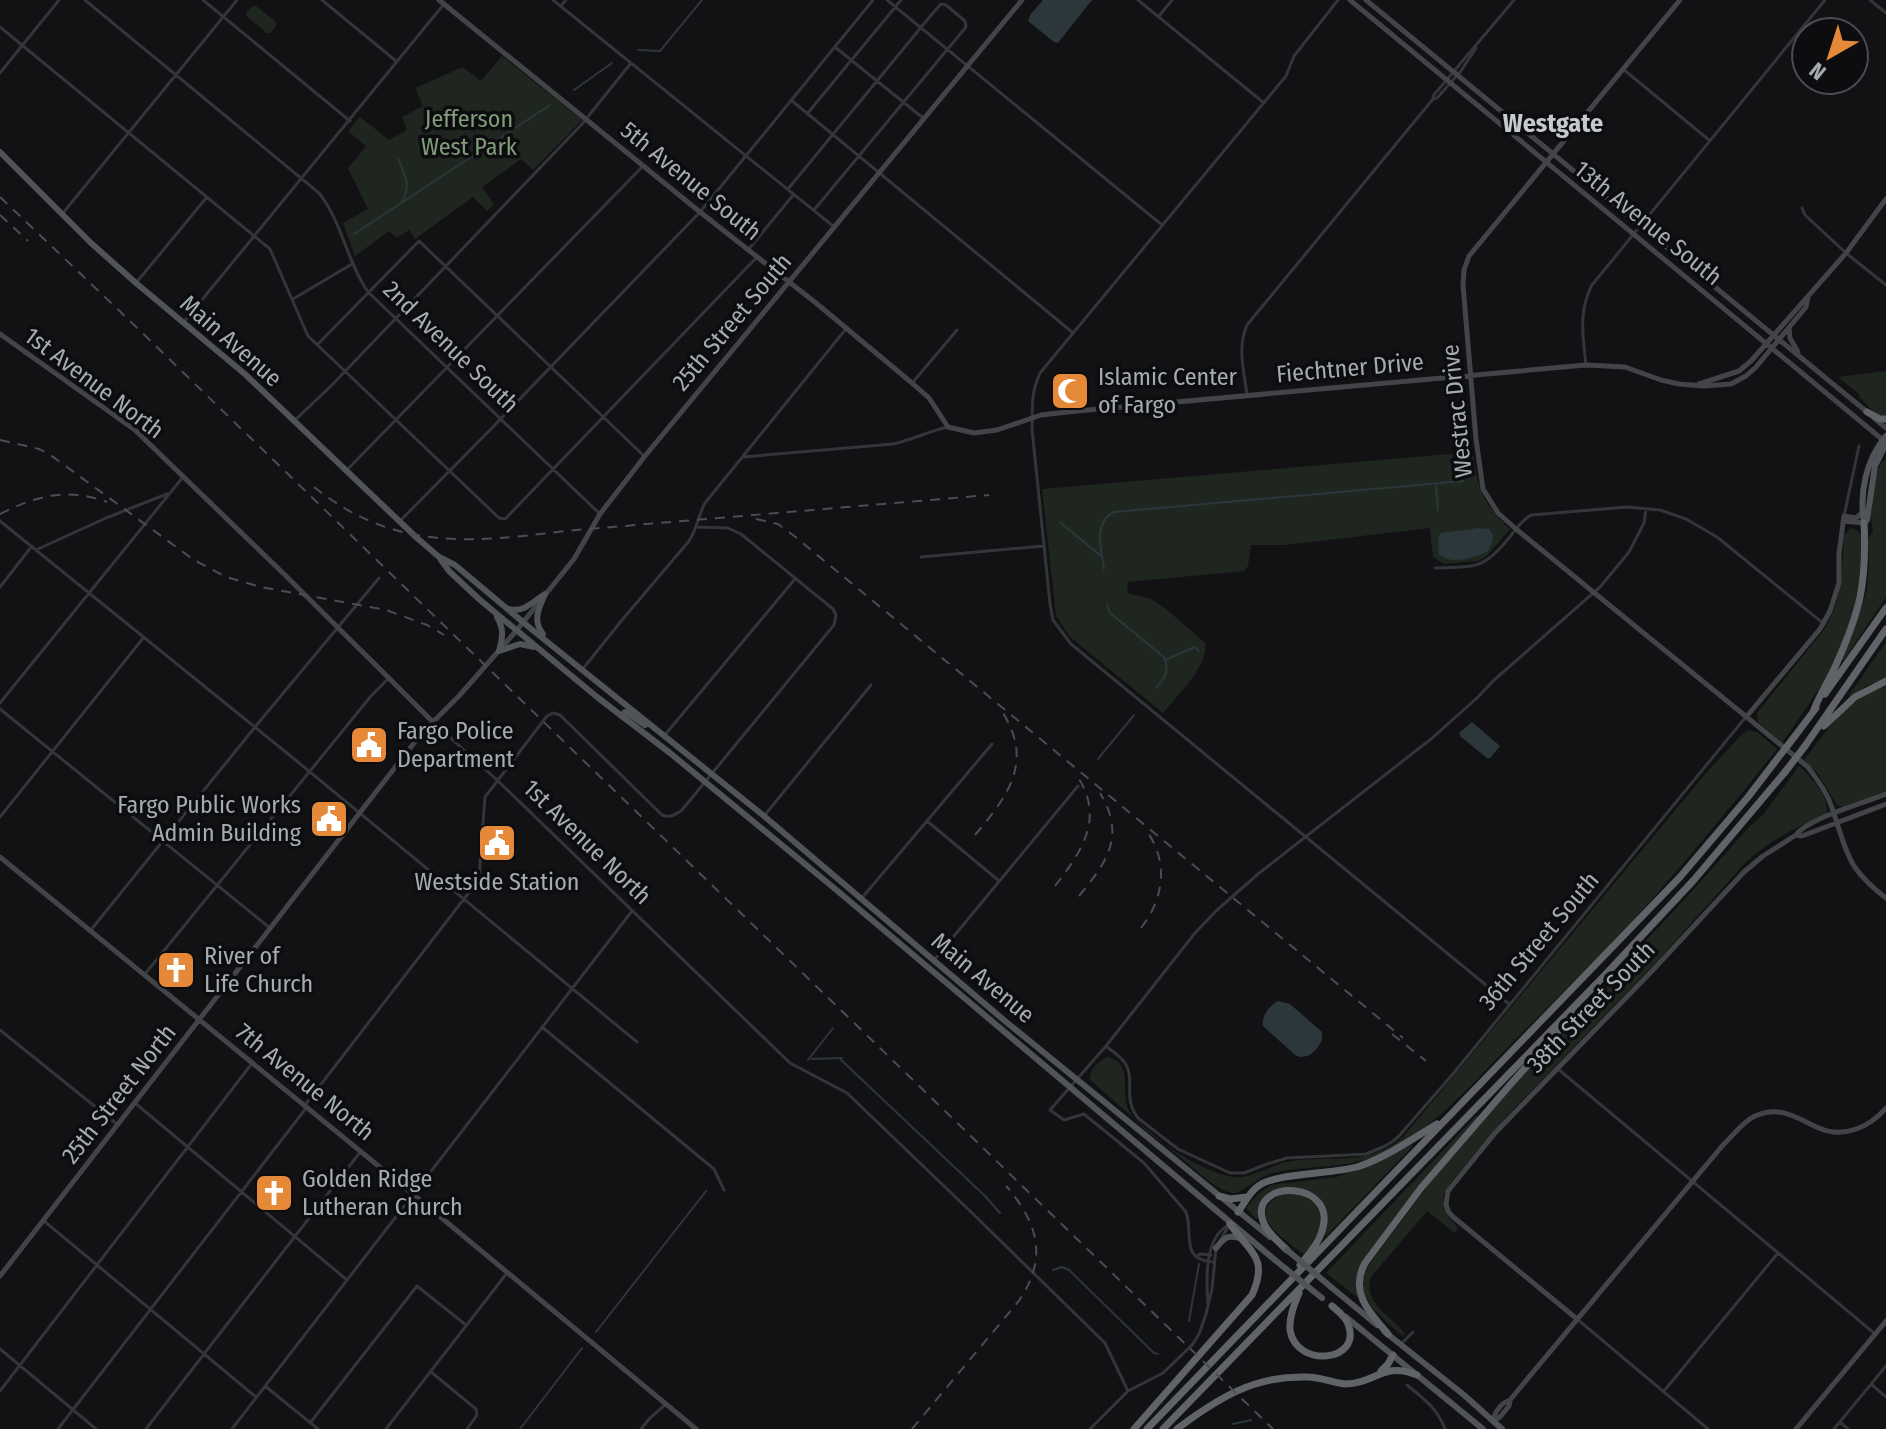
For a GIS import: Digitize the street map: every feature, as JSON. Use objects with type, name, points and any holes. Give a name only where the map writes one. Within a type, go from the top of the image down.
[{"type":"highway","points":[[1867,412],[1886,419]]},
{"type":"highway","points":[[1813,712],[1858,614],[1865,573],[1864,523]]},
{"type":"highway","points":[[1147,1429],[1680,877],[1795,736],[1886,608]]},
{"type":"highway","points":[[1163,1429],[1693,881],[1807,744],[1886,629]]},
{"type":"highway","points":[[1807,744],[1855,697],[1886,681]]},
{"type":"highway","points":[[1388,1334],[1363,1301],[1360,1277],[1365,1263],[1421,1188],[1605,974]]},
{"type":"highway","points":[[1238,1212],[1247,1197],[1261,1184],[1364,1165],[1446,1119]]},
{"type":"highway","points":[[1271,1302],[1321,1234],[1324,1217],[1320,1208],[1312,1196],[1296,1190],[1282,1190],[1275,1194],[1262,1210],[1264,1224],[1287,1250]]},
{"type":"highway","points":[[1219,1196],[1230,1199],[1247,1197]]},
{"type":"highway","points":[[1134,1429],[1252,1295],[1259,1279],[1258,1262],[1230,1224]]},
{"type":"highway","points":[[1300,1290],[1293,1306],[1290,1329],[1299,1347],[1311,1354],[1333,1355],[1349,1341],[1349,1325],[1332,1306]]},
{"type":"highway","points":[[1376,1375],[1393,1355]]},
{"type":"highway","points":[[1177,1429],[1208,1406],[1246,1386],[1289,1377],[1310,1377],[1343,1384],[1403,1369],[1417,1375]]},
{"type":"main road","name":"Main Avenue","points":[[0,152],[91,243],[246,375],[439,557],[449,571],[516,631],[705,782],[1230,1224],[1484,1429]]},
{"type":"main road","points":[[1864,523],[1867,520],[1872,475],[1885,441]]},
{"type":"main road","points":[[1864,523],[1862,494],[1865,477],[1875,452],[1885,441]]},
{"type":"main road","points":[[1872,475],[1886,456]]},
{"type":"main road","name":"Main Avenue","points":[[439,557],[455,565],[764,816],[1076,1080],[1502,1429]]},
{"type":"main road","points":[[505,607],[519,610],[545,594]]},
{"type":"main road","points":[[545,594],[536,624],[562,654]]},
{"type":"main road","points":[[493,610],[503,630],[499,651]]},
{"type":"main road","points":[[499,651],[525,644],[542,652]]},
{"type":"main road","points":[[621,716],[628,713],[672,742]]},
{"type":"main road","points":[[820,877],[827,876],[858,897]]},
{"type":"main road","points":[[1230,1224],[1238,1212]]},
{"type":"main road","points":[[1214,1252],[1225,1238],[1231,1236],[1254,1243]]},
{"type":"main road","points":[[1393,1355],[1400,1344]]},
{"type":"street","points":[[0,73],[59,0]]},
{"type":"street","name":"2nd Avenue South","points":[[85,0],[324,200],[368,292],[600,514]]},
{"type":"street","points":[[203,0],[350,121]]},
{"type":"street","points":[[63,213],[237,0]]},
{"type":"street","points":[[322,0],[397,62]]},
{"type":"street","points":[[553,0],[834,227]]},
{"type":"street","points":[[561,6],[566,0]]},
{"type":"street","points":[[399,522],[700,212],[873,0]]},
{"type":"street","points":[[887,0],[1162,225]]},
{"type":"street","points":[[807,114],[901,0]]},
{"type":"street","name":"25th Street South","points":[[479,674],[574,559],[600,514],[645,456],[1022,0]]},
{"type":"street","points":[[1138,0],[1264,103]]},
{"type":"street","points":[[1158,17],[1172,0]]},
{"type":"street","points":[[1338,0],[1294,56],[1286,76],[1040,373],[1031,401],[1050,604],[1053,620],[1071,644],[1509,1004]]},
{"type":"street","name":"13th Avenue South","points":[[1350,0],[1885,441]]},
{"type":"street","name":"13th Avenue South","points":[[1366,0],[1886,428]]},
{"type":"street","points":[[1247,395],[1241,354],[1241,341],[1247,325],[1433,96],[1471,57],[1514,0]]},
{"type":"street","name":"Westrac Drive","points":[[1680,0],[1469,256],[1463,285],[1483,489],[1498,513],[1516,529],[1808,767],[1828,798],[1854,866],[1886,898]]},
{"type":"street","points":[[1586,365],[1582,314],[1596,279],[1825,0]]},
{"type":"street","points":[[1870,0],[1886,13]]},
{"type":"street","points":[[183,323],[350,121],[442,2]]},
{"type":"street","name":"5th Avenue South","points":[[442,2],[912,383],[929,398],[948,427]]},
{"type":"street","points":[[788,189],[921,27],[941,4],[946,5],[966,23],[966,27],[814,210]]},
{"type":"street","points":[[0,27],[255,236],[272,253],[304,329],[317,345],[495,516],[502,519],[757,257]]},
{"type":"street","points":[[835,47],[923,118]]},
{"type":"street","points":[[294,421],[585,119],[631,63]]},
{"type":"street","points":[[1623,69],[1709,140]]},
{"type":"street","points":[[791,100],[1073,333]]},
{"type":"street","points":[[346,471],[643,165]]},
{"type":"street","points":[[748,250],[794,194]]},
{"type":"street","points":[[136,283],[207,197]]},
{"type":"street","points":[[1698,384],[1725,385],[1753,370],[1886,199]]},
{"type":"street","points":[[1802,208],[1805,215],[1846,253],[1886,285]]},
{"type":"street","points":[[317,345],[419,241],[645,456]]},
{"type":"street","points":[[292,299],[352,264]]},
{"type":"street","points":[[1680,272],[1689,270],[1718,290]]},
{"type":"street","points":[[1698,384],[1739,371],[1766,344],[1789,328],[1806,307],[1808,297]]},
{"type":"street","points":[[1789,328],[1793,344],[1803,360]]},
{"type":"street","points":[[582,670],[689,541],[705,503],[847,329]]},
{"type":"street","points":[[912,383],[957,330]]},
{"type":"street","name":"1st Avenue North","points":[[0,334],[135,430],[432,721],[790,1063],[847,1093],[1105,1343],[1128,1391]]},
{"type":"street","name":"Fiechtner Drive","points":[[948,427],[974,433],[997,430],[1041,415],[1077,411],[1586,365],[1612,365],[1668,382],[1698,384]]},
{"type":"street","points":[[743,457],[893,444],[948,427]]},
{"type":"street","name":"36th Street South","points":[[1106,1046],[1127,1066],[1129,1098],[1138,1118],[1167,1142],[1221,1171],[1244,1173],[1287,1158],[1366,1154],[1392,1142],[1824,624],[1835,602],[1839,583],[1839,553],[1859,446]]},
{"type":"street","points":[[0,703],[183,477]]},
{"type":"street","points":[[37,550],[171,492]]},
{"type":"street","points":[[1435,568],[1483,564],[1497,553],[1528,517],[1537,514],[1616,507],[1660,510],[1712,533],[1824,624]]},
{"type":"street","points":[[1212,1262],[1200,1260],[1192,1253],[1189,1245],[1190,1222],[1186,1212],[1144,1163],[1084,1114],[1064,1120],[1050,1110],[1216,911],[1461,713],[1594,592],[1629,552],[1644,523],[1646,509]]},
{"type":"street","points":[[1844,519],[1856,518],[1862,513]]},
{"type":"street","points":[[1844,519],[1864,523]]},
{"type":"street","points":[[0,521],[637,1042]]},
{"type":"street","points":[[58,1429],[465,899],[479,877],[485,797],[542,721],[553,713],[560,715],[662,815],[674,816],[836,620],[833,609],[735,530],[697,527]]},
{"type":"street","points":[[0,587],[32,546]]},
{"type":"street","points":[[921,557],[1044,546]]},
{"type":"street","points":[[90,931],[379,578]]},
{"type":"street","points":[[664,736],[796,579]]},
{"type":"street","points":[[0,817],[144,637]]},
{"type":"street","name":"25th Street North","points":[[0,1276],[359,812],[432,721],[479,674]]},
{"type":"street","points":[[145,975],[371,696],[389,678]]},
{"type":"street","points":[[764,816],[871,685]]},
{"type":"street","points":[[0,709],[270,928]]},
{"type":"street","points":[[858,897],[992,744]]},
{"type":"street","points":[[927,968],[1078,786]]},
{"type":"street","name":"38th Street South","points":[[1577,1319],[1459,1222],[1448,1211],[1448,1191],[1495,1133],[1744,872],[1800,829],[1886,794]]},
{"type":"street","name":"38th Street South","points":[[1796,835],[1802,836],[1886,804]]},
{"type":"street","points":[[927,821],[999,881]]},
{"type":"street","name":"7th Avenue North","points":[[0,857],[696,1429]]},
{"type":"street","points":[[232,1429],[632,911]]},
{"type":"street","points":[[542,1027],[714,1169],[724,1190]]},
{"type":"street","points":[[0,1030],[118,1125]]},
{"type":"street","points":[[0,1391],[253,1062]]},
{"type":"street","points":[[1558,1069],[1875,1334]]},
{"type":"street","points":[[135,1103],[347,1280]]},
{"type":"street","points":[[1484,1429],[1500,1417],[1510,1400],[1577,1319],[1745,1123],[1757,1115],[1775,1112],[1790,1114],[1833,1132],[1846,1131],[1870,1124],[1886,1108]]},
{"type":"street","points":[[146,1429],[361,1151]]},
{"type":"street","points":[[44,1221],[256,1397]]},
{"type":"street","points":[[1090,1429],[1128,1391],[1163,1373],[1192,1345],[1208,1306],[1213,1242],[1230,1224]]},
{"type":"street","points":[[1214,1252],[1230,1224]]},
{"type":"street","points":[[1196,1257],[1214,1252]]},
{"type":"street","points":[[1664,1391],[1778,1253]]},
{"type":"street","points":[[386,1429],[507,1273]]},
{"type":"street","points":[[310,1423],[417,1286],[466,1325]]},
{"type":"street","points":[[1577,1319],[1708,1429]]},
{"type":"street","points":[[1796,1429],[1886,1321]]},
{"type":"street","points":[[1400,1344],[1413,1332]]},
{"type":"street","points":[[0,1349],[96,1429]]},
{"type":"street","points":[[1834,1429],[1886,1366]]},
{"type":"street","points":[[431,1372],[476,1409],[474,1420],[467,1429]]},
{"type":"street","points":[[1871,1384],[1886,1397]]},
{"type":"street","points":[[1407,1385],[1433,1406],[1445,1429]]},
{"type":"street","points":[[265,1386],[318,1429]]},
{"type":"street","points":[[641,1429],[666,1404]]},
{"type":"street","points":[[1840,1422],[1848,1429]]},
{"type":"green space","points":[[252,6],[276,22],[271,33],[247,17],[246,13]]},
{"type":"green space","name":"Jefferson West Park","points":[[502,56],[582,120],[533,170],[521,159],[482,187],[494,204],[487,211],[473,197],[415,239],[409,230],[397,238],[389,231],[355,256],[343,223],[368,209],[348,168],[366,146],[348,131],[360,117],[389,140],[407,130],[402,117],[423,106],[415,88],[463,67],[481,81]]},
{"type":"green space","points":[[1886,371],[1886,417],[1876,414],[1860,395],[1838,377]]},
{"type":"green space","points":[[1473,452],[1483,495],[1493,512],[1510,529],[1487,556],[1478,561],[1444,564],[1433,557],[1430,528],[1285,545],[1251,545],[1248,566],[1244,571],[1128,582],[1127,593],[1151,599],[1205,643],[1197,670],[1163,713],[1070,637],[1056,616],[1042,489]]},
{"type":"green space","points":[[1886,459],[1886,597],[1844,660],[1841,660],[1867,590],[1868,539],[1873,532],[1873,492],[1877,473]]},
{"type":"green space","points":[[1851,528],[1861,536],[1864,554],[1854,618],[1825,680],[1782,743],[1758,722],[1757,713],[1824,630],[1835,607],[1840,584],[1844,535]]},
{"type":"green space","points":[[1886,642],[1886,678],[1866,686],[1851,697],[1849,695]]},
{"type":"green space","points":[[1886,686],[1886,792],[1844,807],[1837,805],[1819,775],[1804,760],[1849,707]]},
{"type":"green space","points":[[1748,730],[1757,732],[1777,749],[1691,854],[1625,928],[1466,1090],[1413,1136],[1374,1157],[1273,1173],[1236,1193],[1210,1182],[1166,1145],[1200,1165],[1234,1177],[1248,1176],[1285,1162],[1364,1156],[1390,1146],[1403,1137],[1707,772],[1743,733]]},
{"type":"green space","points":[[1799,766],[1822,794],[1827,814],[1785,834],[1747,861],[1660,958],[1507,1116],[1451,1182],[1443,1196],[1449,1218],[1458,1227],[1455,1233],[1427,1211],[1371,1277],[1371,1295],[1405,1334],[1402,1336],[1365,1299],[1362,1282],[1368,1266],[1432,1180],[1535,1060],[1763,815]]},
{"type":"green space","points":[[1104,1058],[1116,1060],[1121,1065],[1126,1102],[1134,1118],[1090,1080],[1093,1069]]},
{"type":"green space","points":[[1477,1115],[1364,1261],[1358,1298],[1326,1273]]},
{"type":"green space","points":[[1412,1144],[1326,1236],[1326,1216],[1305,1190],[1291,1188],[1275,1193],[1259,1206],[1256,1219],[1246,1208],[1271,1185],[1336,1177],[1370,1166]]},
{"type":"green space","points":[[1285,1193],[1304,1196],[1313,1202],[1319,1212],[1319,1234],[1305,1256],[1270,1226],[1266,1217],[1266,1209],[1272,1201]]},
{"type":"shaded area","points":[[1043,0],[1092,0],[1058,43],[1028,21]]},
{"type":"shaded area","points":[[1489,529],[1492,534],[1488,551],[1457,560],[1439,555],[1438,539],[1441,533]]},
{"type":"shaded area","points":[[1472,722],[1500,746],[1490,758],[1460,736],[1459,733]]},
{"type":"shaded area","points":[[1278,1001],[1290,1004],[1322,1032],[1319,1046],[1308,1056],[1295,1055],[1263,1026],[1267,1011]]},
{"type":"waterway","points":[[638,50],[660,51],[702,0]]},
{"type":"waterway","points":[[574,90],[612,63]]},
{"type":"waterway","points":[[354,234],[550,105]]},
{"type":"waterway","points":[[398,158],[407,185],[402,201]]},
{"type":"waterway","points":[[1104,569],[1101,529],[1103,522],[1114,512],[1463,481]]},
{"type":"waterway","points":[[1436,484],[1438,510]]},
{"type":"waterway","points":[[1061,523],[1102,557]]},
{"type":"waterway","points":[[1107,605],[1110,613],[1164,657],[1166,674],[1156,688]]},
{"type":"waterway","points":[[1165,660],[1195,647],[1199,651]]},
{"type":"waterway","points":[[1098,759],[1134,715]]},
{"type":"waterway","points":[[808,1060],[833,1028]]},
{"type":"waterway","points":[[839,1058],[1000,1213]]},
{"type":"waterway","points":[[812,1059],[842,1058]]},
{"type":"waterway","points":[[596,1332],[706,1191]]},
{"type":"waterway","points":[[1189,1321],[1199,1264]]},
{"type":"waterway","points":[[1053,1270],[1062,1267],[1069,1270],[1158,1354]]},
{"type":"waterway","points":[[520,1429],[582,1348]]},
{"type":"waterway","points":[[1233,1424],[1251,1420]]},
{"type":"railway","points":[[0,197],[1273,1429]]},
{"type":"railway","points":[[0,215],[28,241]]},
{"type":"railway","points":[[0,440],[49,454],[194,560],[226,577],[261,587],[386,610],[427,625],[444,635]]},
{"type":"railway","points":[[314,487],[344,508],[374,523],[434,538],[465,539],[989,495]]},
{"type":"railway","points":[[0,514],[26,502],[65,494],[107,502]]},
{"type":"railway","points":[[756,519],[778,524],[793,535],[1403,1038]]},
{"type":"railway","points":[[975,835],[998,806],[1013,777],[1016,746],[1001,710]]},
{"type":"railway","points":[[1055,886],[1082,846],[1090,818],[1089,804],[1075,773]]},
{"type":"railway","points":[[1079,896],[1098,872],[1110,848],[1112,822],[1100,793]]},
{"type":"railway","points":[[1141,928],[1154,906],[1161,882],[1159,857],[1148,833]]},
{"type":"railway","points":[[1392,1034],[1426,1061]]},
{"type":"railway","points":[[912,1429],[1018,1302],[1033,1271],[1036,1242],[1032,1228],[1006,1186]]},
{"type":"place","name":"Islamic Center of Fargo","points":[[1070,391]]},
{"type":"place","name":"Fargo Police Department","points":[[369,745]]},
{"type":"place","name":"Fargo Public Works Admin Building","points":[[329,819]]},
{"type":"place","name":"Westside Station","points":[[497,843]]},
{"type":"place","name":"River of Life Church","points":[[176,970]]},
{"type":"place","name":"Golden Ridge Lutheran Church","points":[[274,1193]]},
{"type":"district","name":"Westgate","points":[[1553,123]]}]
